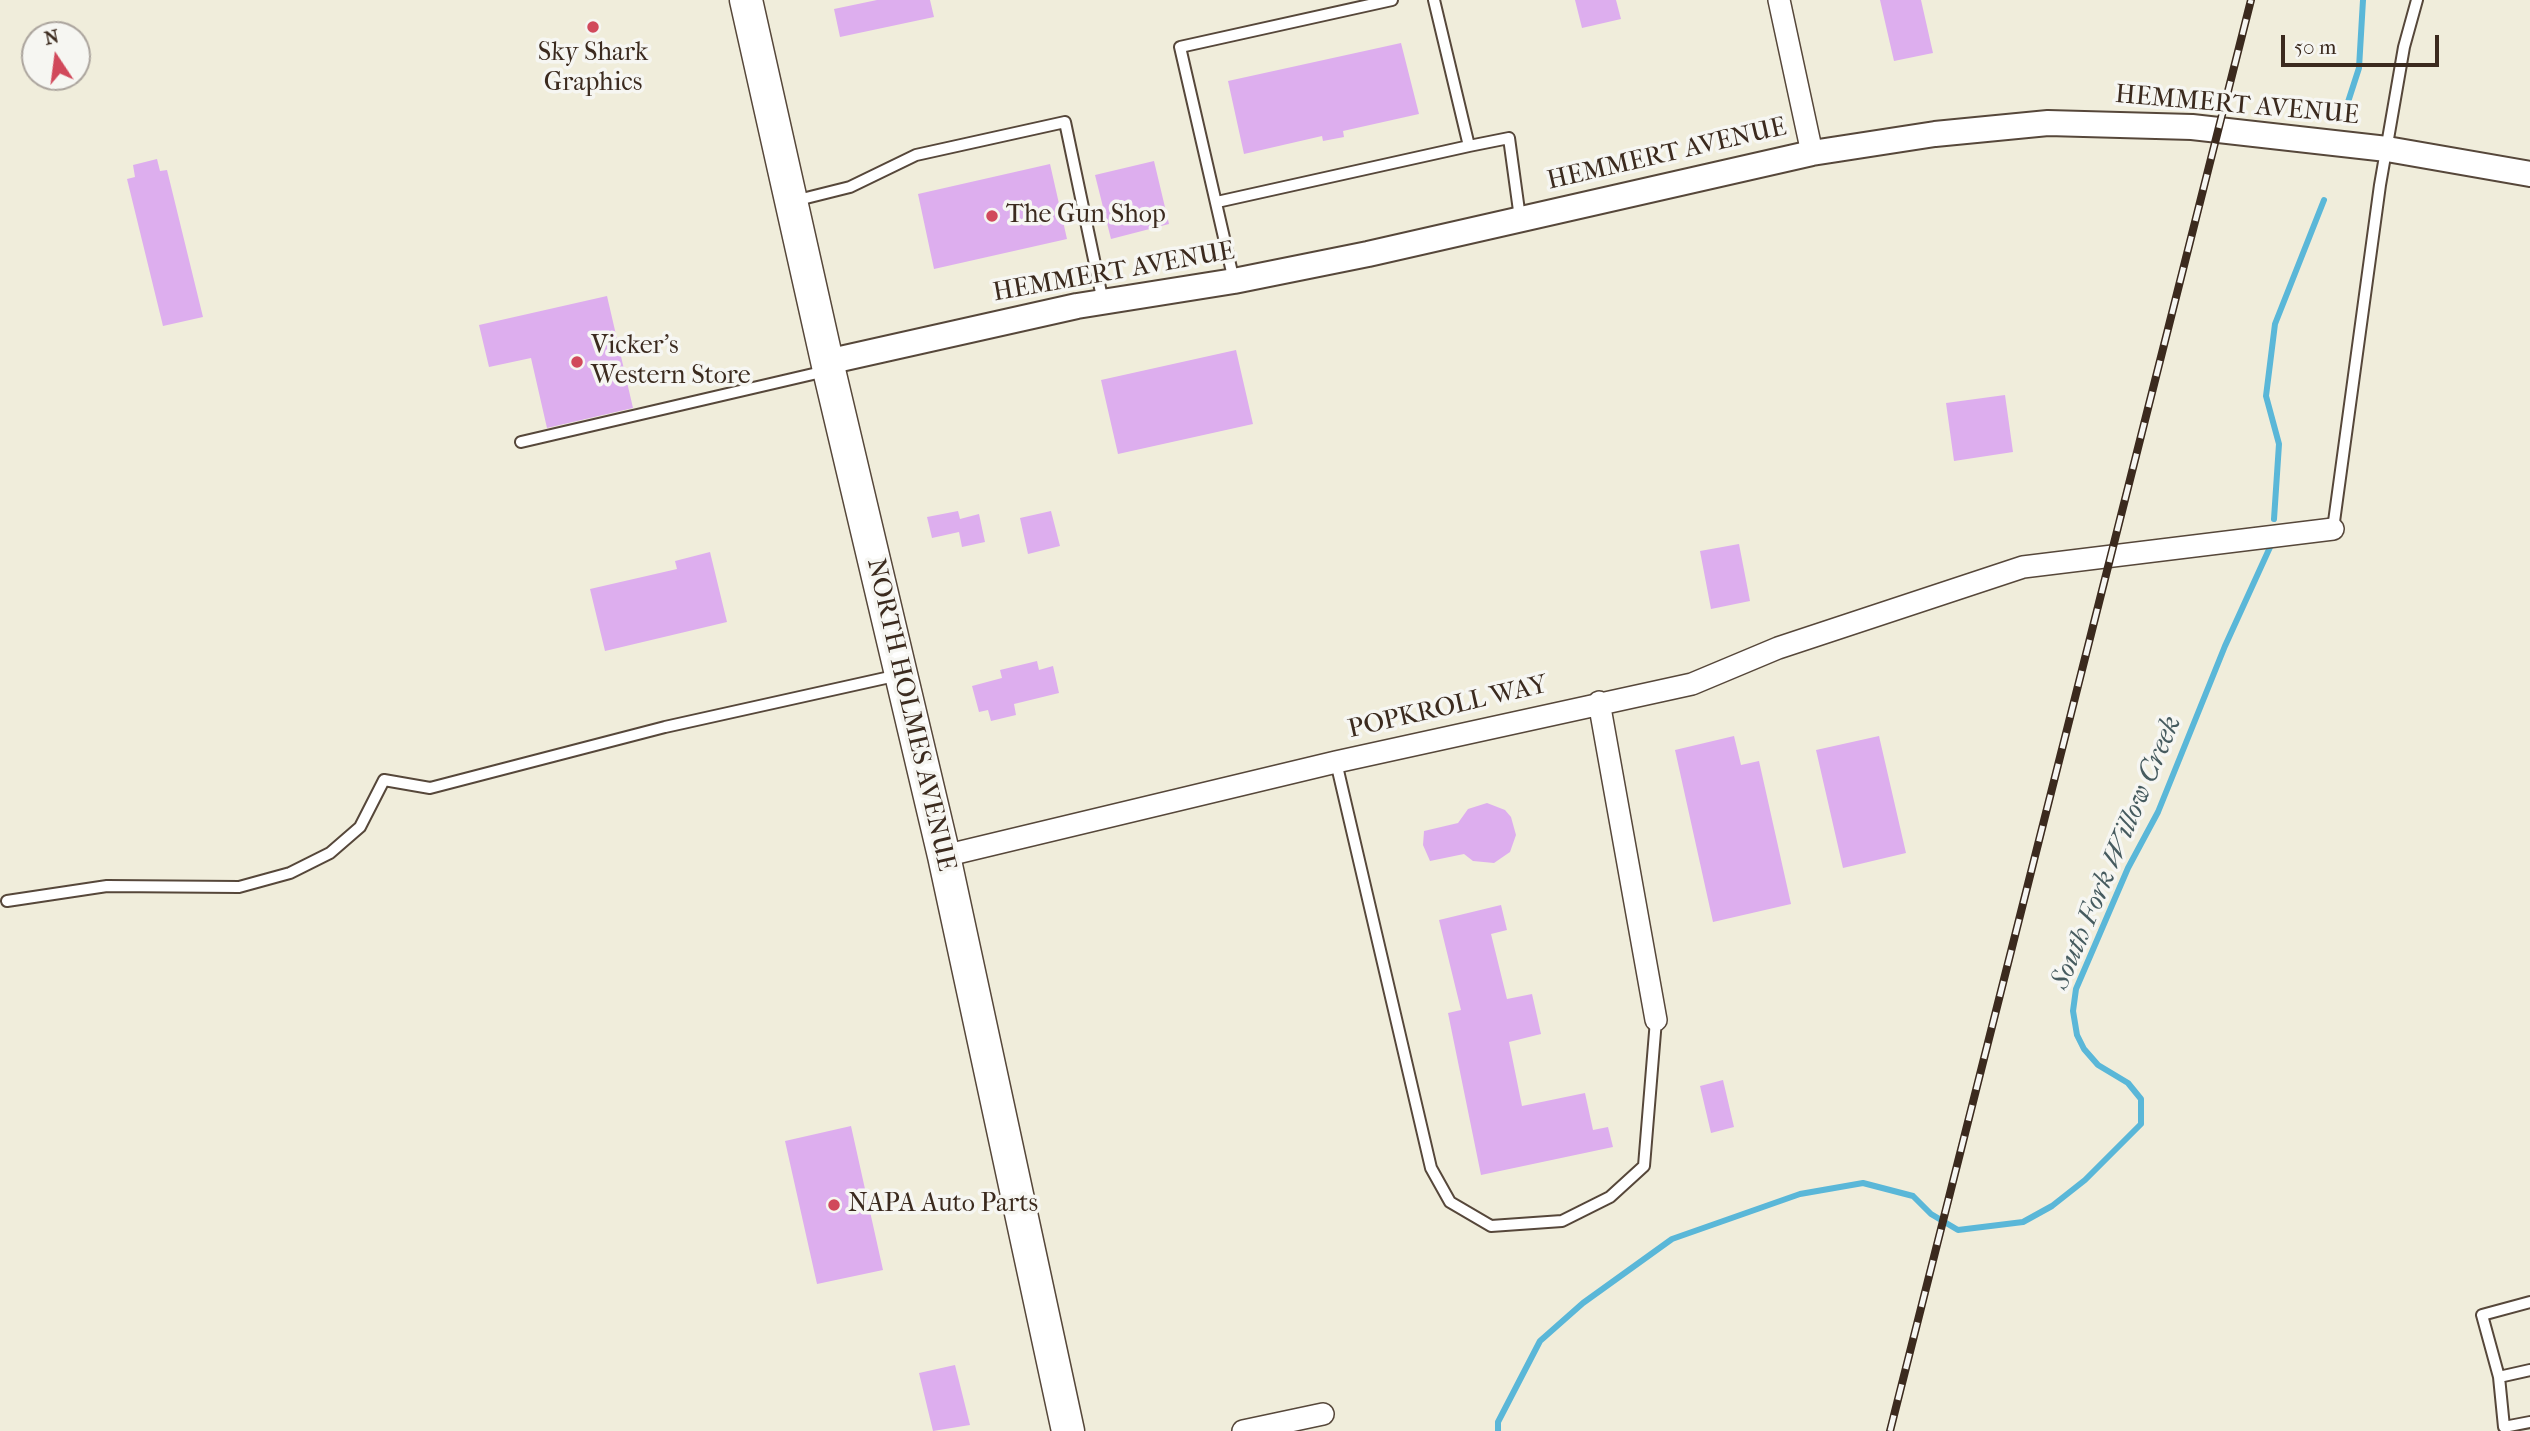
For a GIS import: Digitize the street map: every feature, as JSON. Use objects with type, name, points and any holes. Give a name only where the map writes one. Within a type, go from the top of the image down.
[{"type":"main road","name":"NORTH HOLMES AVENUE","points":[[746,0],[828,366],[944,856],[1068,1431]]},
{"type":"street","points":[[1779,0],[1812,153]]},
{"type":"street","name":"HEMMERT AVENUE","points":[[828,366],[1102,302],[1234,281],[1368,254],[1812,153],[1935,134],[2048,123],[2192,127],[2387,149],[2530,174]]},
{"type":"street","name":"POPKROLL WAY","points":[[944,856],[1336,762],[1599,702],[1692,684],[1778,648],[2023,567],[2333,529]]},
{"type":"street","points":[[1599,702],[1656,1020]]},
{"type":"street","points":[[1243,1431],[1323,1414]]},
{"type":"lane","points":[[1234,281],[1180,47],[1392,0]]},
{"type":"lane","points":[[1434,0],[1469,146]]},
{"type":"lane","points":[[2333,529],[2387,149],[2404,47],[2417,0]]},
{"type":"lane","points":[[791,202],[849,187],[916,155],[1065,122],[1102,302]]},
{"type":"lane","points":[[1217,202],[1509,138],[1520,218]]},
{"type":"lane","points":[[521,442],[828,366]]},
{"type":"lane","points":[[7,901],[107,886],[239,887],[290,873],[330,853],[360,827],[384,780],[430,788],[665,727],[901,675]]},
{"type":"lane","points":[[1336,762],[1430,1168],[1450,1202],[1491,1226],[1562,1221],[1610,1197],[1644,1166],[1656,1020]]},
{"type":"lane","points":[[2530,1302],[2482,1315],[2499,1377],[2504,1429],[2530,1422]]},
{"type":"lane","points":[[2499,1377],[2530,1370]]},
{"type":"building","points":[[877,0],[930,0],[934,17],[840,37],[834,9]]},
{"type":"building","points":[[1575,0],[1616,0],[1621,19],[1582,28]]},
{"type":"building","points":[[1880,0],[1921,0],[1933,53],[1894,61]]},
{"type":"building","points":[[1401,43],[1419,114],[1343,131],[1344,137],[1323,141],[1322,136],[1244,154],[1228,81]]},
{"type":"building","points":[[157,159],[160,171],[167,170],[203,317],[163,326],[127,179],[135,177],[133,165]]},
{"type":"building","points":[[1154,161],[1169,224],[1111,239],[1095,175]]},
{"type":"building","name":"The Gun Shop","points":[[1050,164],[1067,239],[934,269],[918,194]]},
{"type":"building","name":"Vicker's Western Store","points":[[607,296],[633,408],[547,428],[531,358],[489,367],[479,325]]},
{"type":"building","points":[[1236,350],[1253,424],[1118,454],[1101,380]]},
{"type":"building","points":[[2005,395],[2013,452],[1954,461],[1946,403]]},
{"type":"building","points":[[958,511],[960,519],[979,514],[985,542],[962,547],[959,532],[932,538],[927,517]]},
{"type":"building","points":[[1051,511],[1060,546],[1028,554],[1020,518]]},
{"type":"building","points":[[1739,544],[1750,601],[1711,609],[1700,551]]},
{"type":"building","points":[[710,552],[727,622],[605,651],[590,589],[677,569],[675,561]]},
{"type":"building","points":[[1037,661],[1039,670],[1053,666],[1059,693],[1014,704],[1016,715],[991,721],[988,710],[979,712],[972,686],[1002,678],[1000,670]]},
{"type":"building","points":[[1734,736],[1741,765],[1759,761],[1791,904],[1713,922],[1675,750]]},
{"type":"building","points":[[1879,736],[1906,853],[1843,868],[1816,750]]},
{"type":"building","points":[[1487,803],[1505,810],[1511,817],[1516,835],[1510,852],[1494,863],[1473,861],[1464,854],[1430,861],[1423,845],[1424,831],[1458,823],[1468,809]]},
{"type":"building","points":[[1501,905],[1507,930],[1491,934],[1507,999],[1532,994],[1541,1034],[1509,1042],[1522,1106],[1585,1093],[1593,1130],[1608,1127],[1613,1147],[1481,1175],[1448,1013],[1461,1010],[1439,920]]},
{"type":"building","points":[[1723,1080],[1734,1127],[1711,1133],[1700,1086]]},
{"type":"building","name":"NAPA Auto Parts","points":[[851,1126],[883,1270],[817,1284],[785,1141]]},
{"type":"building","points":[[955,1365],[970,1425],[933,1431],[919,1373]]},
{"type":"waterway","name":"South Fork Willow Creek","points":[[2347,105],[2359,68],[2363,0]]},
{"type":"waterway","name":"South Fork Willow Creek","points":[[2274,519],[2279,444],[2266,396],[2275,324],[2324,200]]},
{"type":"waterway","name":"South Fork Willow Creek","points":[[1498,1431],[1498,1422],[1540,1341],[1583,1303],[1672,1239],[1800,1194],[1863,1183],[1913,1196],[1931,1214],[1958,1230],[2023,1222],[2052,1206],[2085,1180],[2141,1124],[2141,1099],[2128,1083],[2098,1065],[2084,1049],[2077,1035],[2073,1011],[2076,989],[2128,868],[2158,812],[2225,646],[2271,545]]},
{"type":"railway","points":[[1890,1431],[2251,0]]},
{"type":"place","name":"Sky Shark Graphics","points":[[593,27]]},
{"type":"place","name":"The Gun Shop","points":[[992,216]]},
{"type":"place","name":"Vicker's Western Store","points":[[577,362]]},
{"type":"place","name":"NAPA Auto Parts","points":[[834,1205]]}]
